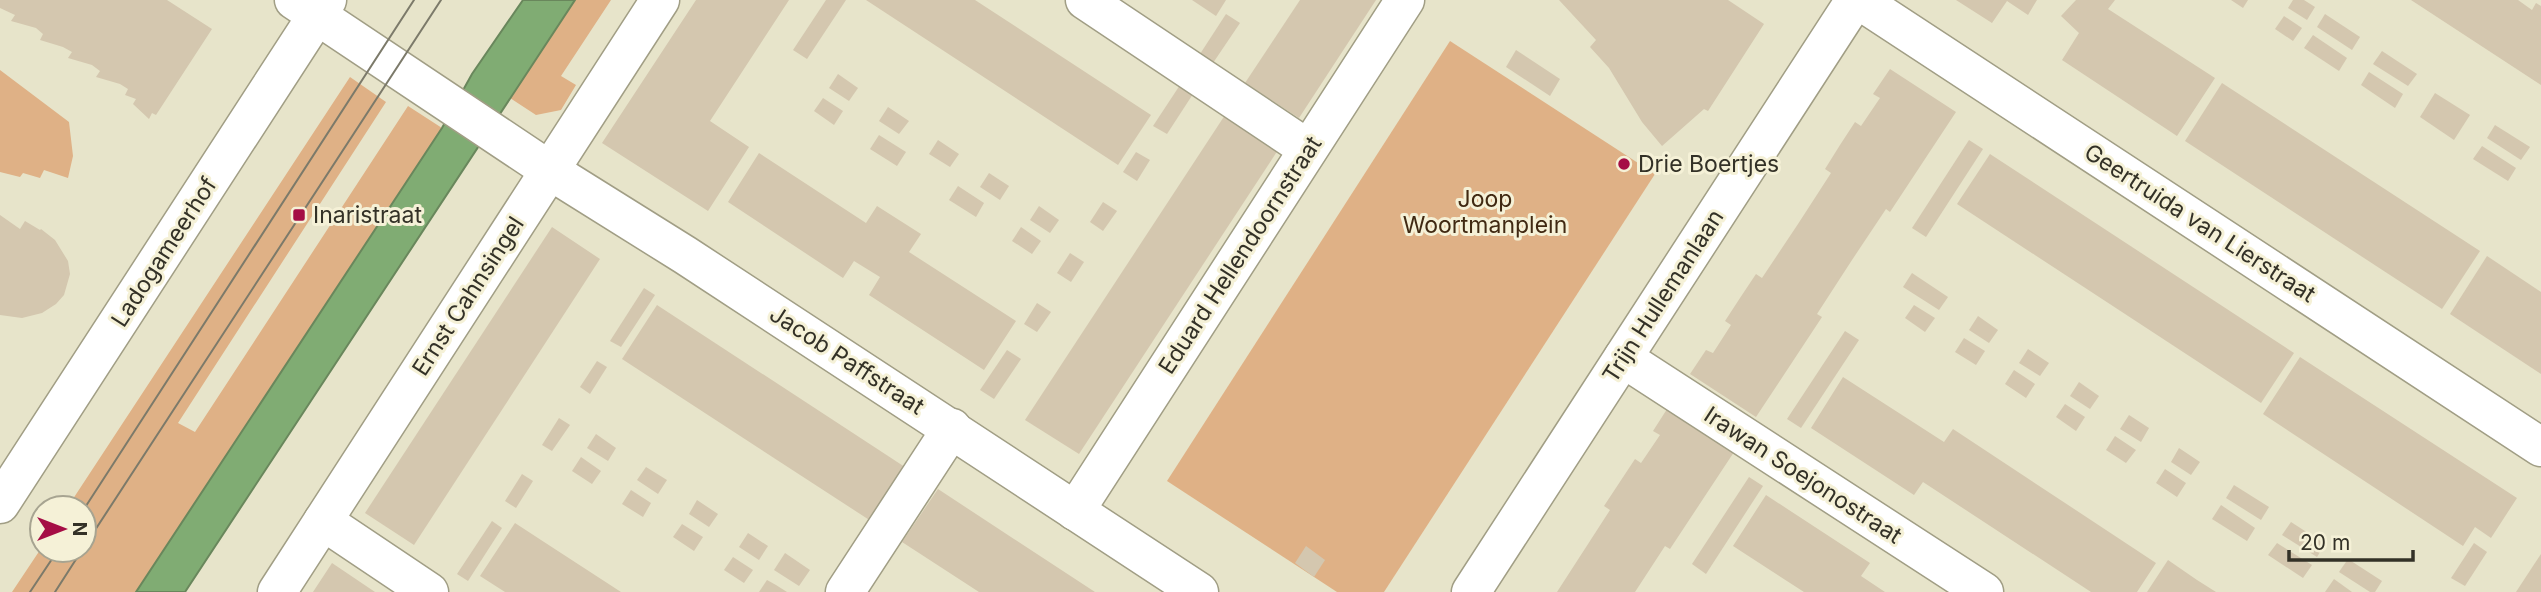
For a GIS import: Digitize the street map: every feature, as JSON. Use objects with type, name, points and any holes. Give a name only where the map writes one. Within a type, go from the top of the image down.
[{"type":"street","name":"Ernst Cahnsingel","points":[[277,592],[660,0]]},
{"type":"street","points":[[1084,0],[1308,149]]},
{"type":"street","name":"Eduard Hellendoornstraat","points":[[1076,511],[1405,0]]},
{"type":"street","name":"Trijn Hullemanlaan","points":[[1471,592],[1857,0]]},
{"type":"street","name":"Geertruida van Lierstraat","points":[[1857,0],[2541,447]]},
{"type":"street","name":"Jacob Paffstraat","points":[[313,5],[437,96],[952,428],[1199,592]]},
{"type":"street","name":"Ladogameerhof","points":[[0,504],[313,5]]},
{"type":"street","name":"Irawan Soejonostraat","points":[[1623,358],[1983,592]]},
{"type":"street","points":[[845,592],[952,428]]},
{"type":"street","points":[[323,521],[429,592]]},
{"type":"green space","points":[[575,0],[611,0],[561,76],[576,85],[561,110],[536,115],[510,98]]},
{"type":"green space","name":"Joop Woortmanplein","points":[[1450,41],[1655,174],[1384,592],[1337,592],[1167,481]]},
{"type":"green space","points":[[0,70],[69,122],[73,156],[68,178],[44,170],[40,178],[23,173],[20,177],[0,172]]},
{"type":"green space","points":[[350,77],[386,102],[178,423],[195,432],[408,106],[442,128],[136,592],[12,592],[31,564],[98,564],[98,494],[76,494]]},
{"type":"shaded area","points":[[523,0],[575,0],[185,592],[136,592],[442,128],[472,74]]},
{"type":"building","points":[[0,0],[167,0],[212,29],[156,115],[152,113],[149,119],[133,104],[136,99],[125,95],[128,89],[96,77],[100,71],[92,65],[68,58],[72,52],[40,40],[43,34],[36,28],[11,21],[15,15],[0,8]]},
{"type":"building","points":[[696,0],[789,0],[710,121],[749,147],[708,211],[602,143]]},
{"type":"building","points":[[826,0],[846,0],[807,59],[793,50]]},
{"type":"building","points":[[866,0],[975,0],[1151,115],[1118,165]]},
{"type":"building","points":[[1192,0],[1226,0],[1216,16]]},
{"type":"building","points":[[1300,0],[1376,0],[1299,118],[1245,83]]},
{"type":"building","points":[[1559,0],[1728,0],[1764,24],[1708,111],[1704,109],[1662,146],[1642,122],[1609,68],[1590,47],[1596,40]]},
{"type":"building","points":[[1956,0],[2037,0],[2028,15],[2007,1],[1992,23]]},
{"type":"building","points":[[2076,0],[2115,0],[2108,9],[2215,78],[2177,136],[2062,60],[2079,33],[2061,16]]},
{"type":"building","points":[[2231,0],[2248,0],[2243,8]]},
{"type":"building","points":[[2293,0],[2304,0],[2315,7],[2307,20],[2288,8]]},
{"type":"building","points":[[2411,0],[2518,0],[2532,10],[2536,3],[2541,6],[2541,85]]},
{"type":"building","points":[[1226,14],[1240,23],[1213,63],[1200,54]]},
{"type":"building","points":[[2325,14],[2360,37],[2352,50],[2317,27]]},
{"type":"building","points":[[2284,16],[2302,28],[2293,41],[2275,29]]},
{"type":"building","points":[[2313,35],[2347,58],[2339,71],[2304,48]]},
{"type":"building","points":[[1516,50],[1560,79],[1550,96],[1506,67]]},
{"type":"building","points":[[2382,51],[2417,74],[2408,86],[2373,64]]},
{"type":"building","points":[[1890,69],[1956,112],[1890,212],[1886,209],[1852,260],[1817,314],[1822,317],[1756,417],[1690,374],[1706,350],[1713,353],[1731,325],[1725,321],[1740,298],[1756,274],[1762,278],[1798,224],[1831,173],[1825,169],[1840,145],[1855,122],[1861,126],[1880,98],[1873,94]]},
{"type":"building","points":[[2369,72],[2403,94],[2395,108],[2361,85]]},
{"type":"building","points":[[838,74],[858,88],[849,101],[829,88]]},
{"type":"building","points":[[2222,83],[2480,251],[2442,309],[2185,141]]},
{"type":"building","points":[[1180,85],[1193,94],[1167,134],[1153,126]]},
{"type":"building","points":[[2435,93],[2470,115],[2454,140],[2420,117]]},
{"type":"building","points":[[823,98],[843,111],[834,125],[814,111]]},
{"type":"building","points":[[888,107],[909,121],[899,134],[879,121]]},
{"type":"building","points":[[1225,115],[1278,150],[1079,454],[1025,420]]},
{"type":"building","points":[[2495,125],[2530,147],[2521,160],[2487,138]]},
{"type":"building","points":[[879,135],[906,152],[897,166],[870,149]]},
{"type":"building","points":[[938,140],[959,154],[950,167],[929,154]]},
{"type":"building","points":[[1969,140],[1983,149],[1926,237],[1912,228]]},
{"type":"building","points":[[2482,146],[2516,168],[2508,181],[2473,159]]},
{"type":"building","points":[[1136,152],[1150,160],[1137,181],[1123,172]]},
{"type":"building","points":[[759,153],[866,223],[877,206],[921,234],[909,252],[1016,321],[984,370],[869,295],[880,277],[854,261],[843,278],[728,202]]},
{"type":"building","points":[[1990,154],[2294,353],[2261,403],[1957,204]]},
{"type":"building","points":[[989,173],[1009,186],[1000,200],[980,187]]},
{"type":"building","points":[[958,186],[984,203],[976,217],[949,200]]},
{"type":"building","points":[[1103,202],[1117,211],[1103,231],[1090,222]]},
{"type":"building","points":[[1039,206],[1059,220],[1050,233],[1030,220]]},
{"type":"building","points":[[0,215],[20,229],[25,221],[41,229],[55,240],[68,261],[70,274],[64,295],[42,313],[22,318],[0,315]]},
{"type":"building","points":[[552,227],[600,259],[414,545],[365,513]]},
{"type":"building","points":[[1021,227],[1041,241],[1032,254],[1012,241]]},
{"type":"building","points":[[1070,253],[1084,262],[1071,282],[1057,273]]},
{"type":"building","points":[[2487,256],[2541,292],[2541,374],[2450,314]]},
{"type":"building","points":[[1912,273],[1948,297],[1939,310],[1903,287]]},
{"type":"building","points":[[644,288],[655,295],[621,347],[610,341]]},
{"type":"building","points":[[1037,303],[1051,312],[1037,332],[1024,324]]},
{"type":"building","points":[[657,305],[911,471],[877,525],[622,359]]},
{"type":"building","points":[[1914,305],[1935,318],[1925,332],[1905,318]]},
{"type":"building","points":[[1978,316],[1998,330],[1989,343],[1969,330]]},
{"type":"building","points":[[1845,331],[1859,340],[1801,428],[1787,419]]},
{"type":"building","points":[[1964,338],[1985,351],[1976,365],[1955,352]]},
{"type":"building","points":[[2028,349],[2049,363],[2040,376],[2019,363]]},
{"type":"building","points":[[1007,350],[1021,359],[994,399],[980,390]]},
{"type":"building","points":[[2300,357],[2517,498],[2491,538],[2475,527],[2463,546],[2263,414]]},
{"type":"building","points":[[597,361],[607,367],[590,394],[580,387]]},
{"type":"building","points":[[2014,370],[2035,384],[2026,398],[2005,384]]},
{"type":"building","points":[[1843,377],[1944,442],[1953,429],[2156,563],[2137,592],[2091,592],[1923,482],[1914,495],[1811,428]]},
{"type":"building","points":[[2079,382],[2099,396],[2090,409],[2070,396]]},
{"type":"building","points":[[2065,404],[2085,417],[2076,431],[2056,417]]},
{"type":"building","points":[[1669,406],[1736,449],[1670,549],[1665,546],[1635,592],[1557,592],[1610,510],[1604,506],[1635,459],[1641,463],[1660,435],[1653,431]]},
{"type":"building","points":[[2129,415],[2149,428],[2141,442],[2120,429]]},
{"type":"building","points":[[559,418],[570,425],[552,451],[542,445]]},
{"type":"building","points":[[596,434],[616,448],[608,461],[587,448]]},
{"type":"building","points":[[2115,436],[2136,450],[2126,463],[2106,450]]},
{"type":"building","points":[[2179,448],[2200,462],[2191,475],[2171,462]]},
{"type":"building","points":[[581,457],[601,471],[592,484],[572,471]]},
{"type":"building","points":[[646,467],[667,480],[658,494],[637,480]]},
{"type":"building","points":[[2165,469],[2186,483],[2177,497],[2156,483]]},
{"type":"building","points":[[522,474],[533,481],[516,508],[505,501]]},
{"type":"building","points":[[1749,477],[1763,486],[1706,574],[1692,564]]},
{"type":"building","points":[[2234,485],[2269,507],[2261,520],[2226,498]]},
{"type":"building","points":[[938,489],[1095,592],[979,592],[902,542]]},
{"type":"building","points":[[631,490],[651,503],[643,517],[622,504]]},
{"type":"building","points":[[1766,495],[1870,563],[1861,576],[1885,592],[1804,592],[1733,546]]},
{"type":"building","points":[[697,500],[718,514],[709,527],[689,514]]},
{"type":"building","points":[[2221,505],[2255,528],[2247,541],[2212,519]]},
{"type":"building","points":[[492,521],[502,528],[468,581],[457,574]]},
{"type":"building","points":[[2291,522],[2325,544],[2317,557],[2282,535]]},
{"type":"building","points":[[515,523],[621,592],[505,592],[480,576]]},
{"type":"building","points":[[682,524],[703,537],[694,551],[673,537]]},
{"type":"building","points":[[748,533],[768,546],[759,560],[739,547]]},
{"type":"building","points":[[2277,543],[2312,565],[2303,578],[2268,555]]},
{"type":"building","points":[[2474,543],[2487,552],[2465,586],[2451,578]]},
{"type":"building","points":[[1306,546],[1325,560],[1314,577],[1295,563]]},
{"type":"building","points":[[785,553],[810,570],[799,586],[774,570]]},
{"type":"building","points":[[2541,554],[2541,592],[2516,592],[2533,566]]},
{"type":"building","points":[[733,557],[753,570],[744,583],[724,570]]},
{"type":"building","points":[[2348,559],[2382,581],[2375,592],[2370,592],[2339,572]]},
{"type":"building","points":[[2168,560],[2197,580],[2216,592],[2147,592]]},
{"type":"building","points":[[332,563],[375,592],[313,592]]},
{"type":"building","points":[[2334,579],[2352,592],[2325,592]]},
{"type":"building","points":[[767,580],[776,585],[787,592],[759,592]]},
{"type":"tram line","points":[[94,494],[414,0]]},
{"type":"tram line","points":[[98,526],[441,0]]},
{"type":"tram line","points":[[30,592],[49,564]]},
{"type":"tram line","points":[[55,592],[73,564]]},
{"type":"place","name":"Drie Boertjes","points":[[1624,164]]},
{"type":"place","name":"Inaristraat","points":[[299,215]]}]
